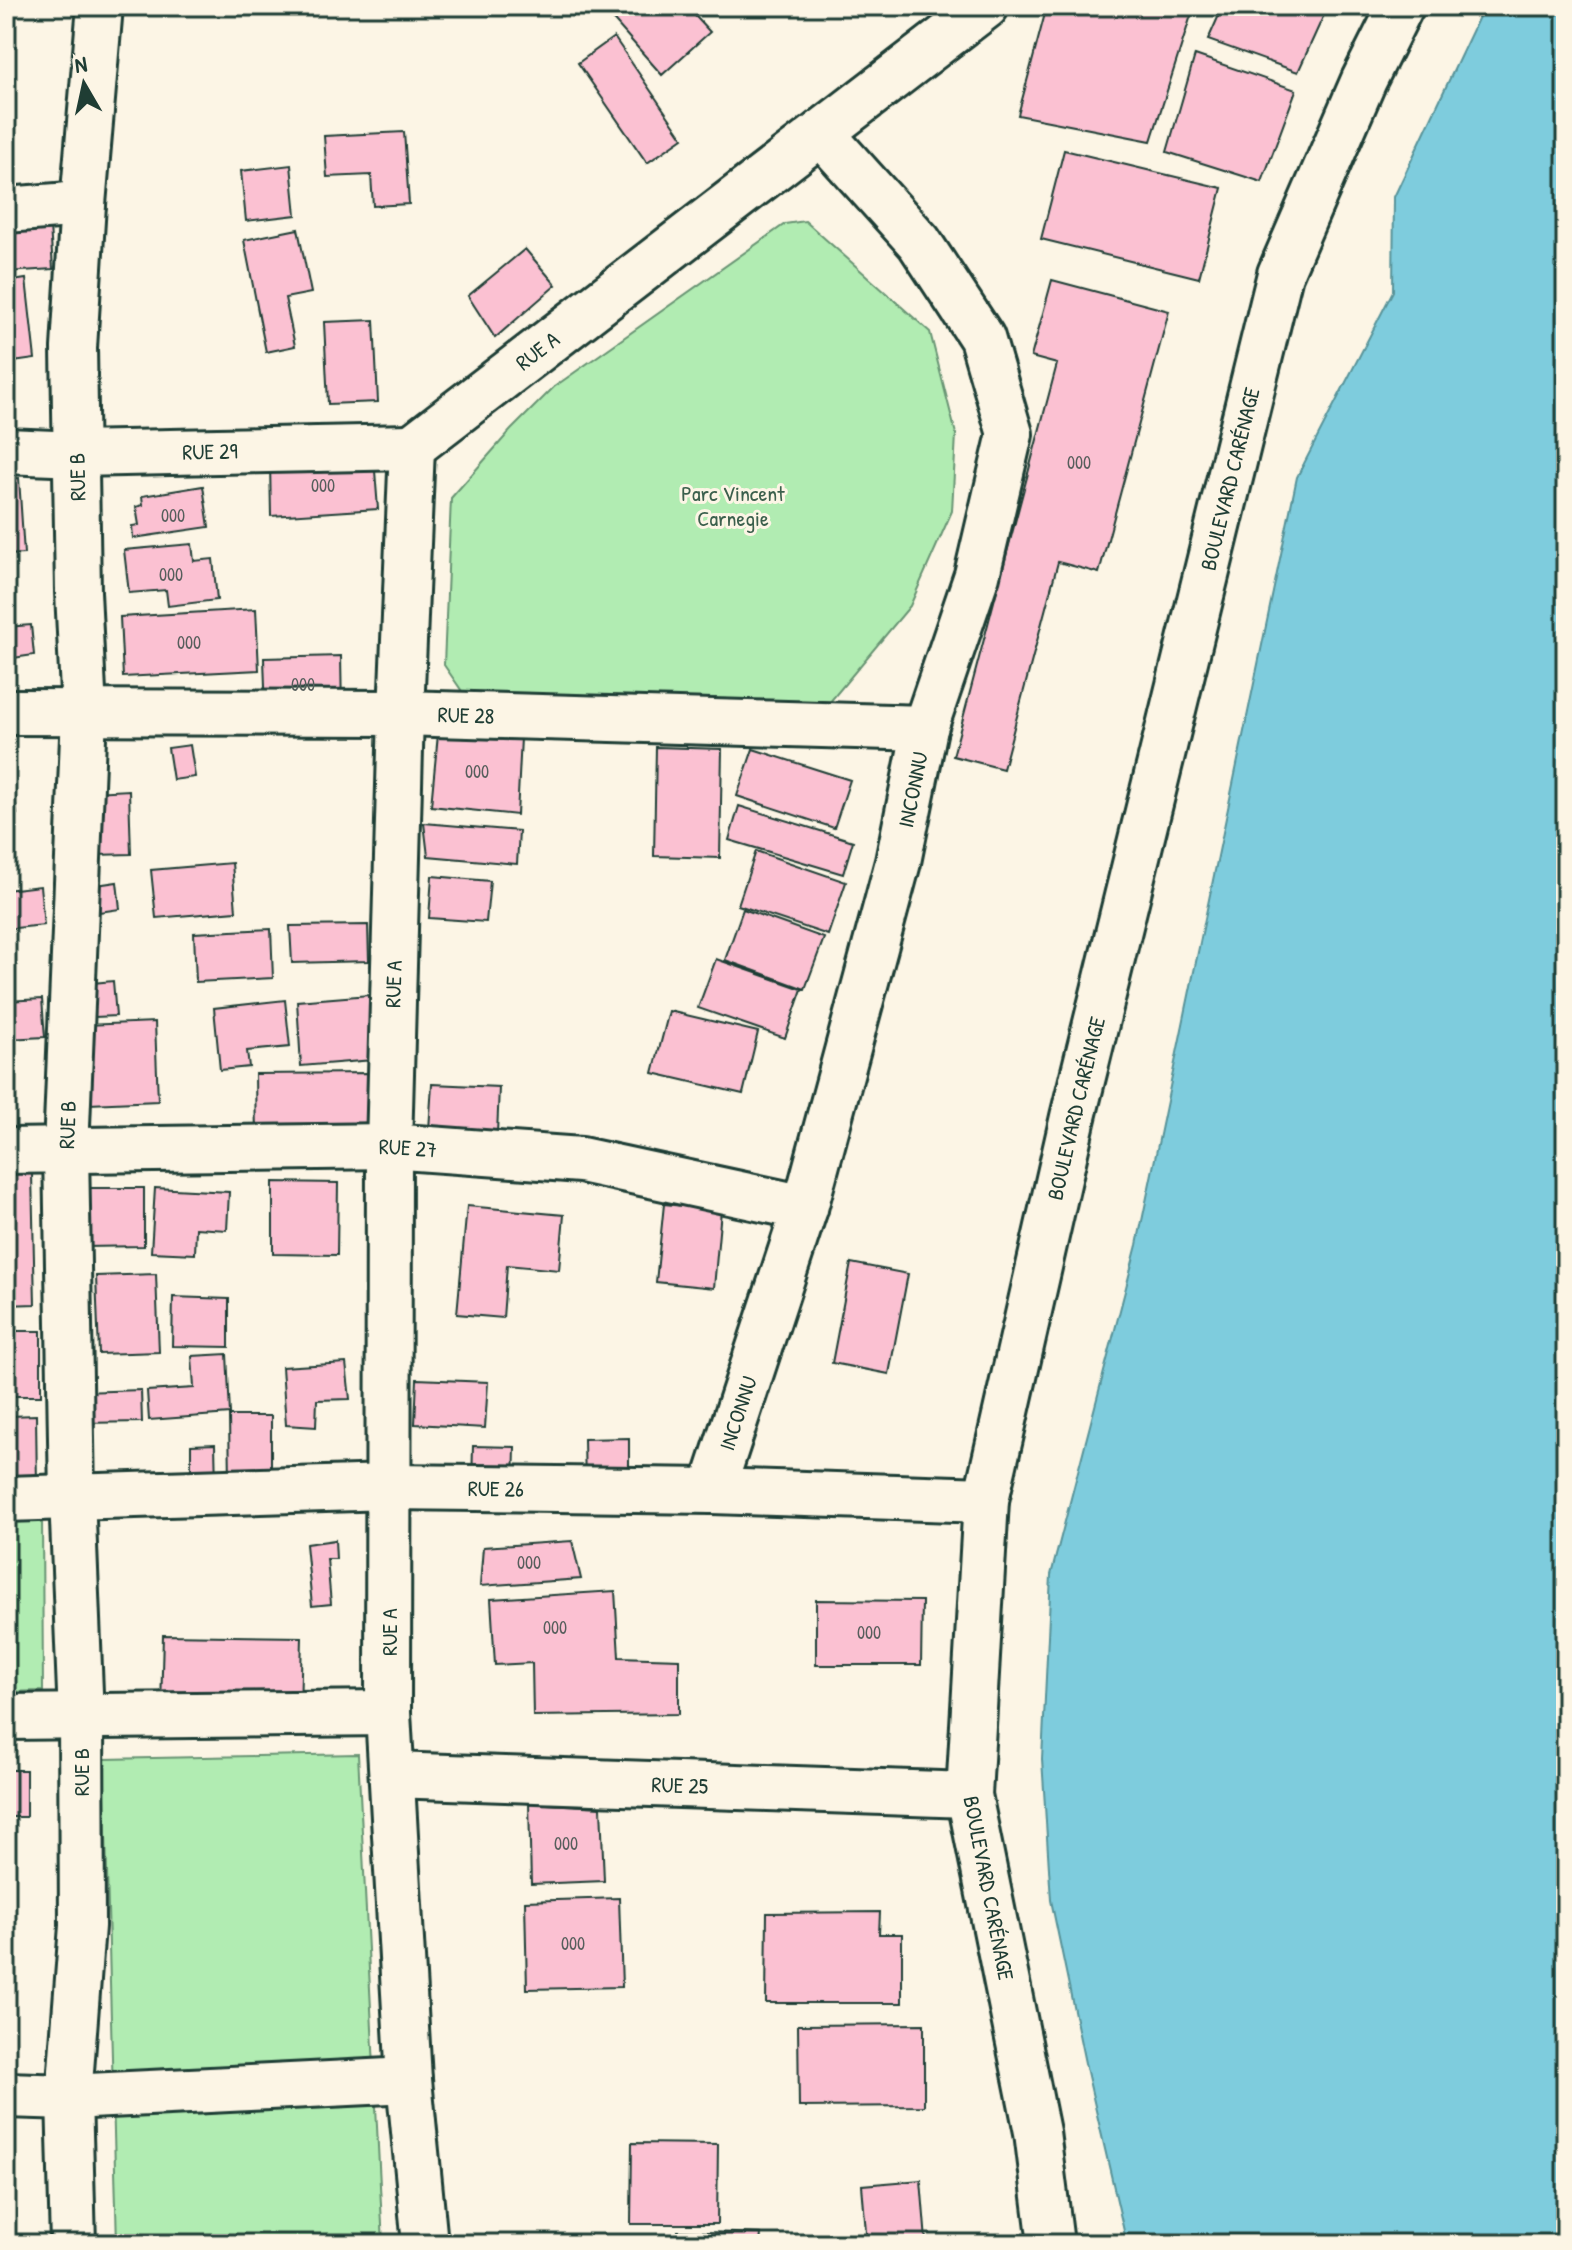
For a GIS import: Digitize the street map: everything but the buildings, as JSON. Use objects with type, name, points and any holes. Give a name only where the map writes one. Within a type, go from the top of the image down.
[{"type":"street","name":"RUE B","points":[[73,2244],[69,2097],[82,1926],[81,1717],[72,1496],[66,1150],[84,713],[78,592],[74,348],[100,6]]},
{"type":"street","name":"RUE A","points":[[425,2244],[409,2080],[388,1713],[389,1146],[412,447],[986,6]]},
{"type":"street","name":"BOULEVARD CARÉNAGE","points":[[1051,2244],[1037,2132],[969,1795],[986,1500],[1076,1102],[1280,274],[1364,80],[1401,6]]},
{"type":"street","name":"INCONNU","points":[[712,1491],[805,1208],[898,862],[925,728],[977,575],[1010,434],[982,338],[919,242],[821,133]]},
{"type":"street","points":[[6,210],[83,204]]},
{"type":"street","name":"RUE 29","points":[[6,451],[77,454],[412,447]]},
{"type":"street","name":"RUE 28","points":[[6,712],[401,713],[925,728]]},
{"type":"street","name":"RUE 27","points":[[6,1151],[389,1146],[581,1160],[805,1208]]},
{"type":"street","name":"RUE 26","points":[[6,1499],[389,1487],[712,1491],[986,1500]]},
{"type":"street","points":[[6,1717],[388,1713]]},
{"type":"street","name":"RUE 25","points":[[392,1775],[969,1795]]},
{"type":"street","points":[[6,2095],[69,2097],[409,2080]]},
{"type":"green space","name":"Parc Vincent Carnegie","points":[[805,221],[930,332],[956,434],[952,511],[910,606],[824,709],[466,697],[444,665],[451,498],[554,387],[785,224]]},
{"type":"green space","points":[[6,1516],[42,1516],[43,1691],[6,1692]]},
{"type":"green space","points":[[358,1754],[383,2244],[117,2244],[104,1759]]},
{"type":"water","points":[[1484,6],[1566,6],[1566,2244],[1127,2244],[1051,1900],[1042,1759],[1051,1575],[1137,1245],[1297,477],[1393,291],[1394,197]]}]
